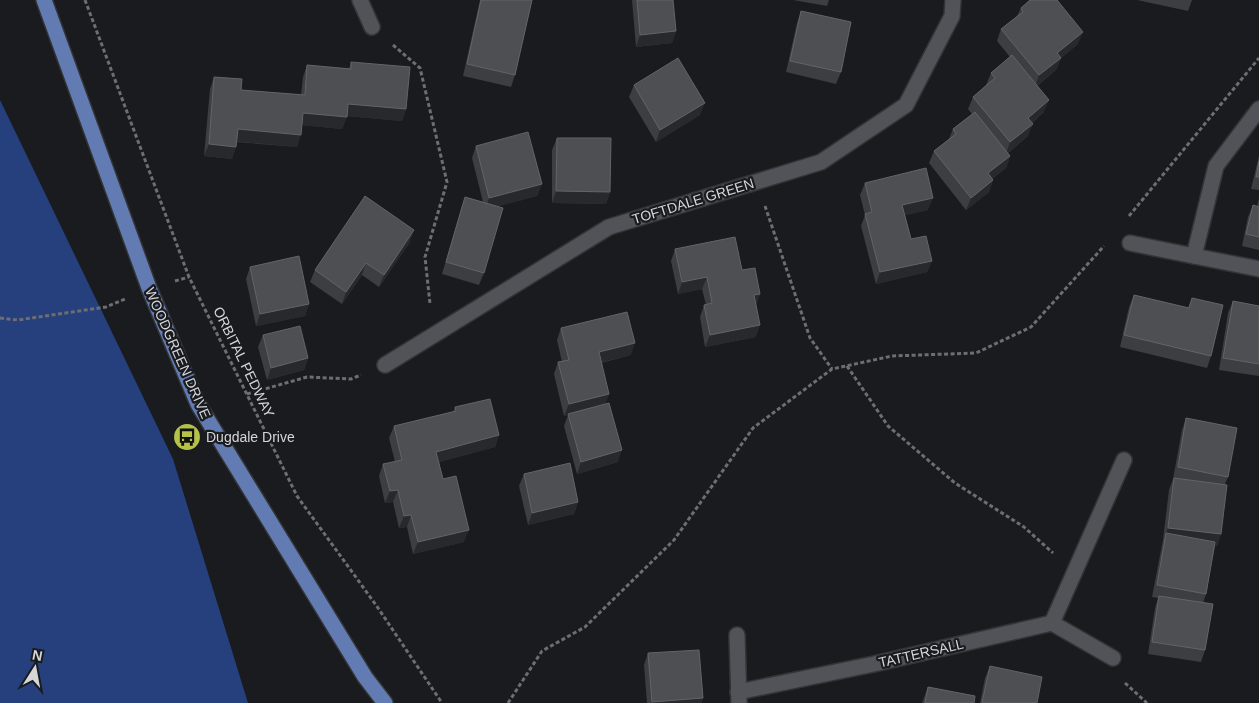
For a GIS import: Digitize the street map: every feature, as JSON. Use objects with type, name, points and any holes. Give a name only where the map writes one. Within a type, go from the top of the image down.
[{"type":"main road","name":"WOODGREEN DRIVE","points":[[44,0],[149,288],[198,404],[365,677],[385,703]]},
{"type":"street","points":[[360,0],[372,27]]},
{"type":"street","name":"TOFTDALE GREEN","points":[[385,365],[609,227],[821,162],[906,105],[952,16],[953,0]]},
{"type":"street","points":[[1194,256],[1206,200],[1216,166],[1259,109]]},
{"type":"street","points":[[1130,243],[1259,270]]},
{"type":"street","points":[[1113,658],[1052,623],[1124,460]]},
{"type":"street","name":"TATTERSALL","points":[[739,697],[1052,623]]},
{"type":"street","points":[[737,635],[739,697]]},
{"type":"path","name":"ORBITAL PEDWAY","points":[[85,0],[189,277],[297,496],[376,605],[442,703]]},
{"type":"path","points":[[372,27],[420,68],[447,182],[425,257],[433,335]]},
{"type":"path","points":[[1126,220],[1259,58]]},
{"type":"path","points":[[757,182],[810,338],[832,369]]},
{"type":"path","points":[[508,703],[542,651],[585,627],[674,540],[753,428],[832,369],[892,356],[976,353],[1031,327],[1110,239]]},
{"type":"path","points":[[0,318],[18,320],[106,307],[149,288],[189,277]]},
{"type":"path","points":[[247,394],[307,377],[351,379],[385,365]]},
{"type":"path","points":[[847,366],[888,426],[955,483],[1024,527],[1056,556],[1073,576]]},
{"type":"shaded area","points":[[0,100],[173,459],[248,703],[0,703]]},
{"type":"building","points":[[481,0],[532,0],[515,75],[467,64]]},
{"type":"building","points":[[637,0],[673,0],[676,31],[640,35]]},
{"type":"building","points":[[1030,0],[1057,0],[1083,32],[1057,53],[1061,58],[1039,75],[1001,29],[1023,12],[1021,8]]},
{"type":"building","points":[[801,11],[851,22],[841,72],[790,61]]},
{"type":"building","points":[[1012,55],[1049,100],[1028,118],[1033,124],[1010,142],[973,97],[995,78],[991,73]]},
{"type":"building","points":[[678,58],[705,103],[660,130],[634,85]]},
{"type":"building","points":[[351,62],[410,67],[406,109],[348,104],[347,117],[303,113],[301,135],[238,129],[236,147],[209,144],[214,77],[242,79],[241,90],[305,95],[307,65],[351,69]]},
{"type":"building","points":[[975,112],[1010,156],[988,173],[993,180],[971,198],[934,151],[956,134],[953,129]]},
{"type":"building","points":[[528,132],[542,184],[489,198],[476,146]]},
{"type":"building","points":[[557,138],[611,138],[610,192],[556,191]]},
{"type":"building","points":[[1259,161],[1259,177],[1256,177]]},
{"type":"building","points":[[926,168],[933,198],[902,205],[911,239],[926,236],[932,261],[880,272],[865,214],[872,212],[865,183]]},
{"type":"building","points":[[365,196],[414,230],[384,275],[366,263],[346,292],[315,270]]},
{"type":"building","points":[[465,197],[503,208],[484,273],[446,262]]},
{"type":"building","points":[[1253,205],[1259,207],[1259,237],[1246,234]]},
{"type":"building","points":[[735,237],[742,270],[755,268],[760,294],[754,295],[760,325],[710,335],[704,305],[712,303],[707,277],[682,282],[675,249]]},
{"type":"building","points":[[299,256],[309,304],[260,314],[250,267]]},
{"type":"building","points":[[1134,295],[1189,308],[1192,298],[1223,305],[1211,356],[1124,335]]},
{"type":"building","points":[[1233,301],[1259,306],[1259,364],[1223,358]]},
{"type":"building","points":[[627,312],[635,343],[599,352],[609,394],[569,404],[558,362],[569,360],[561,328]]},
{"type":"building","points":[[300,326],[308,358],[271,368],[263,335]]},
{"type":"building","points":[[490,399],[499,435],[436,452],[443,479],[456,476],[469,530],[418,542],[411,515],[404,516],[398,490],[390,491],[383,464],[402,460],[394,426],[456,411],[455,407]]},
{"type":"building","points":[[609,403],[622,450],[581,462],[568,414]]},
{"type":"building","points":[[1186,418],[1237,428],[1228,477],[1178,467]]},
{"type":"building","points":[[570,463],[578,502],[532,513],[524,474]]},
{"type":"building","points":[[1174,478],[1227,485],[1221,534],[1168,528]]},
{"type":"building","points":[[1166,533],[1215,542],[1206,594],[1157,585]]},
{"type":"building","points":[[1159,596],[1213,604],[1205,650],[1152,642]]},
{"type":"building","points":[[699,650],[703,698],[652,702],[648,653]]},
{"type":"building","points":[[990,666],[1042,677],[1037,703],[982,703]]},
{"type":"building","points":[[928,687],[975,696],[974,703],[925,703]]},
{"type":"place","name":"Dugdale Drive","points":[[187,437]]}]
